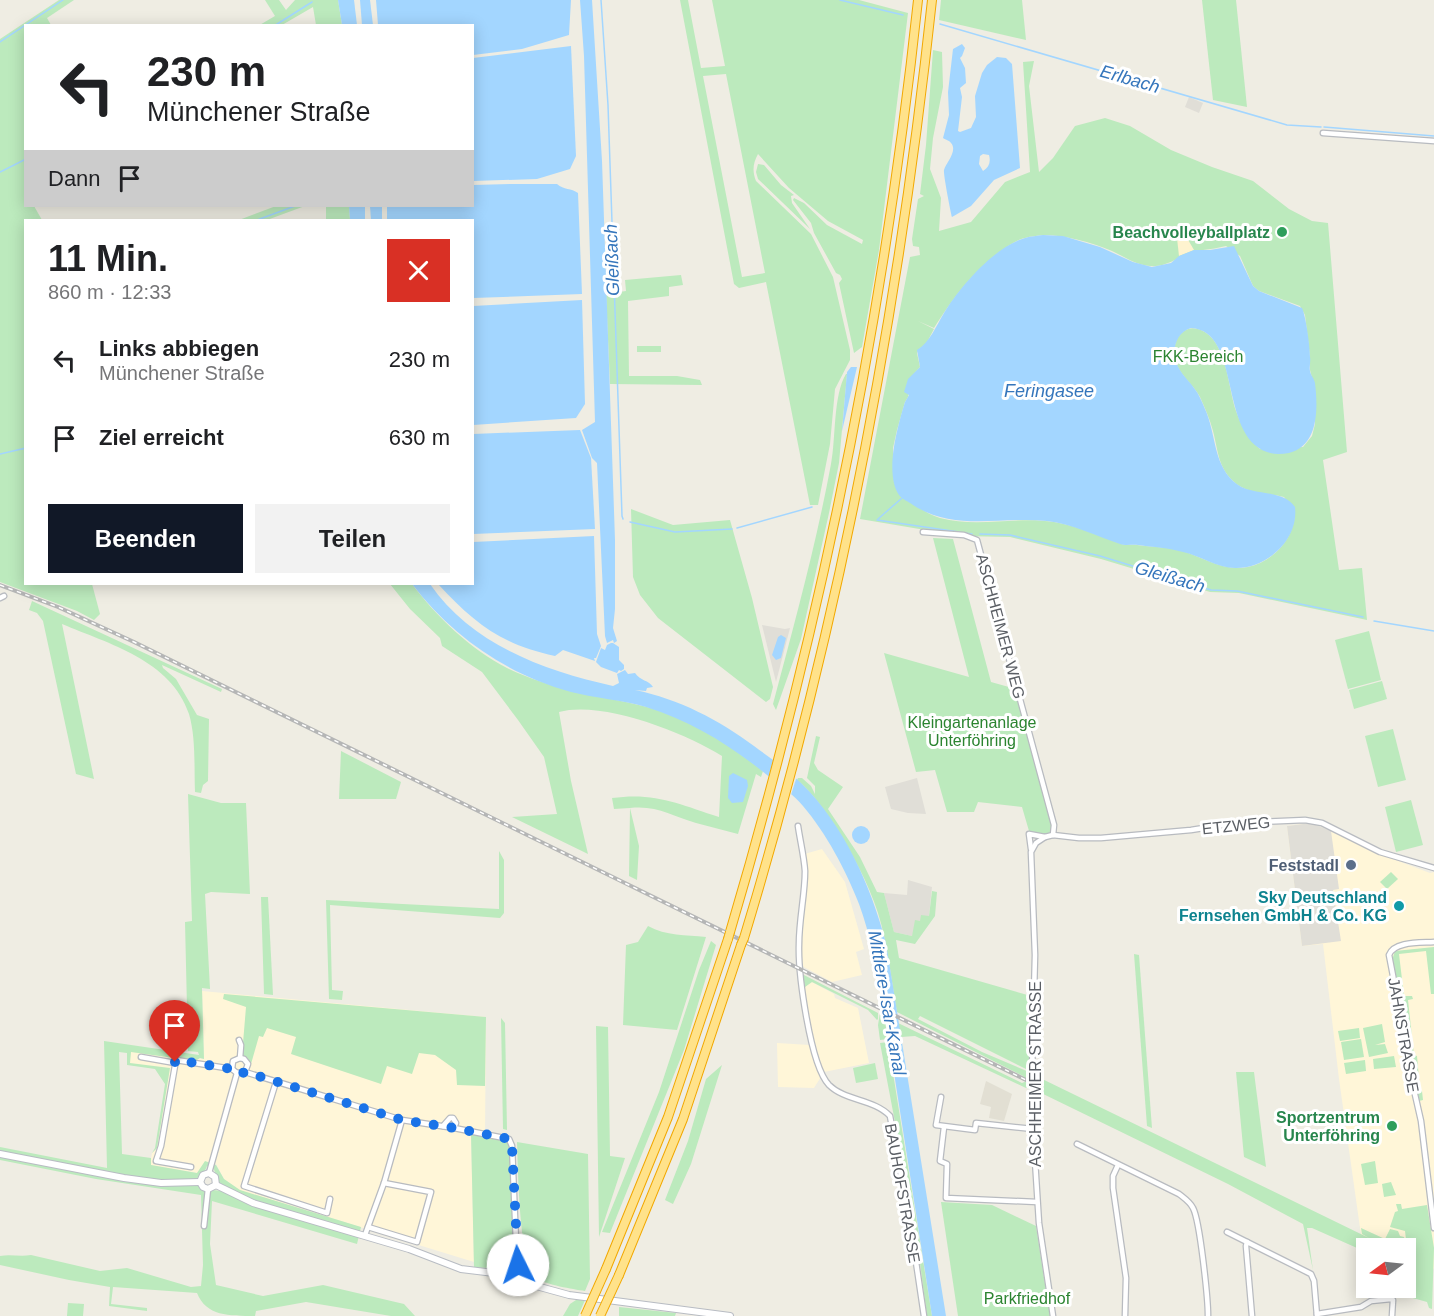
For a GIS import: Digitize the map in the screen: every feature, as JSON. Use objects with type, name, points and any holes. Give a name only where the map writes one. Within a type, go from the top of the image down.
[{"type":"highway","points":[[585,1316],[668,1117],[729,935],[782,750],[815,618],[868,358],[900,152],[918,0]]},
{"type":"highway","points":[[600,1316],[683,1119],[743,942],[816,677],[858,489],[882,360],[906,213],[932,0]]},
{"type":"main road","points":[[0,1154],[133,1179],[178,1184],[200,1182]]},
{"type":"main road","points":[[200,1182],[203,1175],[209,1173],[215,1177],[216,1185]]},
{"type":"main road","points":[[200,1182],[208,1189],[216,1185]]},
{"type":"main road","points":[[216,1185],[253,1203],[365,1235],[461,1269],[494,1273],[503,1276],[509,1282],[518,1281],[569,1295],[612,1302],[730,1316]]},
{"type":"main road","points":[[480,1271],[511,1265],[535,1285]]},
{"type":"main road","points":[[503,1276],[511,1265]]},
{"type":"main road","points":[[518,1281],[522,1273]]},
{"type":"street","points":[[1323,133],[1434,141]]},
{"type":"street","name":"ASCHHEIMER WEG","points":[[923,532],[964,535],[977,540],[1054,825],[1053,835]]},
{"type":"street","name":"ETZWEG","points":[[1029,834],[1045,837],[1053,835],[1101,838],[1235,824],[1305,820],[1322,823],[1380,852],[1434,868]]},
{"type":"street","name":"BAUHOFSTRASSE","points":[[798,825],[805,871],[799,944],[800,969],[813,1048],[821,1072],[829,1084],[877,1107],[890,1116],[924,1316]]},
{"type":"street","name":"ASCHHEIMER STRASSE","points":[[1029,834],[1035,955],[1033,1130],[1037,1202],[1053,1316]]},
{"type":"street","points":[[1031,852],[1036,843],[1045,837]]},
{"type":"street","name":"JAHNSTRASSE","points":[[1434,942],[1397,946],[1391,950],[1389,958],[1404,1033],[1404,1046],[1421,1121],[1434,1228]]},
{"type":"street","points":[[239,1040],[240,1058]]},
{"type":"street","points":[[141,1057],[232,1069],[237,1073],[245,1072],[402,1120],[511,1140],[516,1244],[511,1265]]},
{"type":"street","points":[[232,1069],[233,1061],[240,1058],[248,1064],[245,1072]]},
{"type":"street","points":[[175,1062],[161,1146],[156,1161],[191,1167]]},
{"type":"street","points":[[209,1173],[237,1073]]},
{"type":"street","points":[[276,1082],[244,1186],[327,1213],[330,1199]]},
{"type":"street","points":[[940,1097],[936,1125],[975,1130],[976,1124],[984,1123],[1033,1130]]},
{"type":"street","points":[[443,1126],[447,1120],[453,1118],[456,1123],[454,1128]]},
{"type":"street","points":[[365,1235],[384,1183],[402,1120]]},
{"type":"street","points":[[944,1127],[940,1161],[947,1164],[946,1198],[1037,1202]]},
{"type":"street","points":[[1077,1144],[1180,1195],[1194,1209],[1208,1316]]},
{"type":"street","points":[[1118,1165],[1113,1176],[1113,1188],[1126,1278],[1125,1316]]},
{"type":"street","points":[[1428,1182],[1434,1182]]},
{"type":"street","points":[[368,1227],[417,1242],[431,1191],[384,1183]]},
{"type":"street","points":[[204,1226],[208,1189]]},
{"type":"street","points":[[1227,1232],[1311,1274],[1314,1281],[1317,1315],[1361,1307],[1371,1300],[1391,1299],[1393,1300],[1392,1316]]},
{"type":"street","points":[[1247,1242],[1252,1316]]},
{"type":"shaded area","points":[[1189,97],[1203,103],[1199,113],[1185,107]]},
{"type":"shaded area","points":[[762,625],[790,628],[776,682]]},
{"type":"shaded area","points":[[917,778],[926,814],[891,809],[885,787]]},
{"type":"shaded area","points":[[1311,823],[1393,859],[1430,873],[1434,872],[1434,1269],[1416,1260],[1416,1238],[1368,1238],[1361,1235],[1323,944],[1302,946],[1287,826]]},
{"type":"shaded area","points":[[1311,823],[1331,831],[1339,889],[1333,890],[1341,941],[1302,946],[1287,826]]},
{"type":"shaded area","points":[[822,849],[845,882],[864,949],[856,952],[862,975],[832,982],[798,964],[803,871],[801,855]]},
{"type":"shaded area","points":[[908,880],[932,887],[929,916],[920,921],[912,936],[894,932],[884,893],[907,895]]},
{"type":"shaded area","points":[[802,974],[806,985],[812,982],[834,994],[835,998],[858,1008],[869,1063],[824,1072],[814,1088],[778,1087],[777,1043],[810,1045],[798,978]]},
{"type":"shaded area","points":[[202,991],[486,1017],[485,1136],[471,1134],[474,1262],[239,1190],[224,1179],[216,1164],[204,1165],[197,1173],[150,1165],[152,1153],[157,1148],[168,1069],[129,1064],[130,1048],[204,1059]]},
{"type":"shaded area","points":[[986,1081],[1012,1094],[1004,1121],[989,1118],[991,1107],[980,1104]]},
{"type":"green space","points":[[59,0],[74,0],[47,18],[50,24],[24,24],[24,207],[35,207],[41,219],[24,219],[24,585],[92,585],[100,614],[94,620],[77,611],[0,582],[0,39]]},
{"type":"green space","points":[[265,0],[279,0],[286,10],[295,0],[338,0],[342,24],[316,24],[313,7],[284,24],[261,24],[275,16]]},
{"type":"green space","points":[[680,0],[688,0],[701,68],[725,66],[712,0],[859,0],[908,13],[879,250],[862,347],[854,353],[839,283],[842,279],[836,273],[811,223],[793,200],[794,198],[804,203],[827,225],[862,244],[863,240],[828,221],[789,188],[758,154],[754,164],[756,181],[811,234],[833,277],[850,350],[850,360],[835,389],[830,444],[818,505],[810,505],[766,282],[739,288],[734,284]],"holes":[[[726,74],[765,273],[742,277],[703,76]]]},
{"type":"green space","points":[[941,0],[1022,0],[1026,40],[939,20]]},
{"type":"green space","points":[[1202,0],[1236,0],[1247,107],[1213,100]]},
{"type":"green space","name":"FKK-Bereich","points":[[933,50],[942,52],[943,87],[933,138],[930,169],[941,198],[939,231],[971,222],[1005,182],[1030,172],[1023,62],[1034,61],[1029,86],[1039,172],[1053,158],[1075,126],[1105,118],[1130,126],[1171,150],[1253,181],[1289,209],[1312,221],[1328,223],[1347,452],[1323,460],[1339,570],[1362,568],[1367,620],[1239,593],[1210,592],[1101,559],[1010,537],[961,536],[860,519],[910,257],[920,255],[919,247],[913,246],[912,239],[918,199],[924,196],[920,194]],"holes":[[[1051,235],[1087,242],[1150,266],[1164,264],[1196,251],[1226,246],[1240,256],[1253,286],[1259,291],[1300,306],[1305,315],[1310,370],[1315,390],[1315,424],[1312,436],[1303,447],[1260,449],[1252,441],[1236,411],[1221,354],[1210,336],[1195,328],[1188,329],[1181,333],[1175,348],[1174,356],[1177,365],[1197,392],[1206,410],[1219,458],[1228,476],[1244,488],[1284,497],[1295,512],[1287,540],[1266,560],[1248,567],[1231,568],[1177,550],[1121,544],[1079,528],[1054,522],[954,521],[940,518],[920,508],[894,483],[893,448],[897,430],[912,376],[920,367],[917,353],[926,344],[934,329],[918,321],[934,328],[962,288],[997,254],[1021,239]]]},
{"type":"green space","points":[[758,164],[764,165],[781,185],[794,195],[791,196],[792,203],[810,229],[758,179],[756,172]]},
{"type":"green space","points":[[273,207],[302,207],[270,219],[242,219]]},
{"type":"green space","points":[[326,207],[349,207],[350,219],[326,219]]},
{"type":"green space","points":[[681,275],[683,285],[669,287],[669,296],[628,301],[629,376],[677,376],[700,380],[702,385],[610,384],[606,294],[626,291],[625,280]]},
{"type":"green space","points":[[637,346],[661,346],[661,352],[637,352]]},
{"type":"green space","points":[[846,374],[839,463],[829,513],[801,639],[776,710],[773,704],[819,525],[833,454],[839,393]]},
{"type":"green space","points":[[631,509],[673,525],[730,520],[752,598],[773,687],[770,699],[766,702],[658,618],[640,595],[633,577]]},
{"type":"green space","name":"Kleingartenanlage Unterföhring","points":[[933,538],[953,539],[991,682],[1016,689],[1053,828],[1049,833],[1039,835],[1029,831],[1022,807],[978,802],[974,812],[947,812],[935,770],[916,772],[884,653],[969,677]]},
{"type":"green space","points":[[391,585],[413,585],[432,608],[467,642],[507,668],[557,686],[660,711],[706,732],[735,751],[763,771],[761,777],[756,774],[738,834],[648,808],[614,809],[612,798],[641,797],[667,800],[719,817],[722,756],[666,729],[643,721],[598,711],[559,712],[571,781],[588,854],[512,817],[557,814],[544,757],[482,672],[442,646],[440,638],[410,609]]},
{"type":"green space","points":[[32,601],[222,689],[221,692],[162,665],[176,679],[197,715],[209,719],[208,781],[203,785],[201,793],[195,792],[194,743],[189,714],[180,695],[168,680],[136,656],[62,624],[94,779],[76,774],[43,621],[37,613],[29,610]]},
{"type":"green space","points":[[1369,631],[1381,680],[1348,689],[1335,640]]},
{"type":"green space","points":[[1382,681],[1387,699],[1354,709],[1349,690]]},
{"type":"green space","points":[[1393,729],[1406,780],[1378,787],[1365,736]]},
{"type":"green space","points":[[816,736],[820,737],[814,763],[818,770],[843,787],[828,809],[860,857],[877,892],[884,893],[894,932],[912,936],[915,920],[920,921],[921,915],[929,916],[932,891],[937,892],[935,916],[915,944],[896,940],[899,958],[1031,996],[1030,1068],[1026,1069],[920,1016],[918,1019],[982,1052],[1029,1072],[1031,1088],[1026,1088],[915,1036],[901,1037],[898,1023],[1022,1083],[1027,1081],[1023,1076],[897,1012],[884,937],[869,890],[853,857],[823,808],[797,780],[802,778],[811,786],[815,794],[815,786],[807,778]]},
{"type":"green space","points":[[341,751],[401,782],[396,799],[339,799]]},
{"type":"green space","points":[[188,794],[221,803],[246,803],[250,894],[211,892],[205,894],[210,989],[202,988],[204,1059],[200,1058],[195,1061],[131,1052],[130,1063],[170,1068],[157,1148],[152,1153],[155,1148],[165,1084],[155,1069],[127,1065],[127,1053],[119,1052],[122,1154],[151,1158],[151,1165],[197,1173],[205,1161],[216,1165],[224,1179],[240,1190],[361,1227],[357,1244],[212,1201],[210,1244],[216,1285],[263,1296],[323,1285],[404,1304],[415,1316],[391,1316],[306,1302],[256,1311],[255,1316],[236,1316],[212,1310],[201,1301],[197,1293],[113,1287],[111,1304],[147,1308],[147,1311],[109,1306],[110,1287],[0,1265],[0,1256],[31,1255],[100,1271],[127,1268],[191,1287],[201,1286],[203,1265],[201,1195],[96,1179],[0,1160],[0,1147],[107,1168],[104,1041],[199,1055],[198,1052],[188,1051],[185,922],[192,921]],"holes":[[[207,1166],[213,1167],[219,1183],[225,1186],[222,1191],[210,1192],[209,1197],[206,1196],[206,1191],[199,1186],[192,1186],[192,1180],[201,1175]]]},
{"type":"green space","points":[[1411,800],[1423,845],[1396,852],[1385,807]]},
{"type":"green space","points":[[630,808],[639,846],[637,880],[629,876]]},
{"type":"green space","points":[[499,851],[504,860],[504,913],[500,918],[330,905],[332,990],[343,991],[342,1000],[329,999],[326,900],[499,909]]},
{"type":"green space","points":[[1391,872],[1398,879],[1387,889],[1380,882]]},
{"type":"green space","points":[[261,897],[268,897],[273,995],[264,994]]},
{"type":"green space","points":[[648,926],[669,933],[706,937],[677,1030],[623,1025],[626,945],[638,942]]},
{"type":"green space","points":[[711,941],[716,945],[684,1050],[610,1233],[602,1232],[659,1092],[699,970]]},
{"type":"green space","points":[[1434,947],[1434,994],[1431,994],[1426,951],[1399,954],[1404,996],[1412,996],[1413,999],[1408,1000],[1414,1055],[1417,1056],[1423,1100],[1419,1101],[1406,1035],[1409,1034],[1402,997],[1398,998],[1391,963],[1395,951]]},
{"type":"green space","points":[[1134,954],[1139,955],[1152,1128],[1147,1126]]},
{"type":"green space","points":[[802,974],[878,1013],[878,1019],[868,1010],[812,982],[805,987]]},
{"type":"green space","points":[[224,994],[486,1017],[485,1086],[457,1085],[456,1070],[435,1055],[419,1053],[412,1074],[387,1066],[381,1084],[291,1054],[296,1037],[267,1028],[263,1037],[259,1036],[251,1064],[242,1055],[246,1007],[223,999]]},
{"type":"green space","points":[[880,1013],[884,1016],[888,1039],[880,1040],[878,1025]]},
{"type":"green space","points":[[501,1018],[505,1023],[507,1130],[503,1129]]},
{"type":"green space","points":[[1382,1024],[1385,1042],[1375,1045],[1385,1044],[1388,1053],[1369,1057],[1363,1028]]},
{"type":"green space","points":[[596,1026],[608,1027],[610,1156],[625,1158],[599,1237]]},
{"type":"green space","points":[[1359,1028],[1360,1038],[1340,1041],[1338,1031]]},
{"type":"green space","points":[[1361,1039],[1364,1057],[1344,1060],[1341,1042]]},
{"type":"green space","points":[[888,1042],[932,1316],[927,1316],[916,1233],[880,1043]]},
{"type":"green space","points":[[1394,1056],[1396,1067],[1374,1069],[1373,1059]]},
{"type":"green space","points":[[1365,1060],[1366,1071],[1346,1074],[1344,1063]]},
{"type":"green space","points":[[875,1063],[878,1079],[856,1083],[853,1068]]},
{"type":"green space","points":[[722,1065],[691,1164],[673,1204],[665,1200],[688,1141],[706,1079]]},
{"type":"green space","points":[[1236,1072],[1254,1072],[1266,1167],[1244,1157]]},
{"type":"green space","points":[[1036,1076],[1369,1238],[1356,1238],[1356,1248],[1312,1228],[1307,1228],[1313,1270],[1303,1224],[1228,1184],[1037,1091]]},
{"type":"green space","points":[[471,1134],[499,1138],[510,1147],[514,1249],[508,1261],[494,1267],[474,1268]]},
{"type":"green space","points":[[517,1142],[588,1154],[590,1279],[585,1291],[546,1283],[536,1278],[530,1270],[520,1215]]},
{"type":"green space","points":[[1375,1161],[1378,1183],[1365,1185],[1361,1164]]},
{"type":"green space","points":[[1391,1182],[1396,1195],[1384,1197],[1382,1184]]},
{"type":"green space","name":"Parkfriedhof","points":[[941,1202],[992,1205],[1036,1226],[1050,1316],[958,1316]]},
{"type":"green space","points":[[1396,1204],[1401,1204],[1402,1209],[1427,1205],[1434,1248],[1432,1309],[1429,1308],[1427,1302],[1413,1298],[1416,1298],[1416,1238],[1406,1238],[1405,1231],[1390,1227],[1395,1212],[1398,1211]]},
{"type":"green space","points":[[1361,1228],[1383,1238],[1369,1238],[1362,1234]]},
{"type":"green space","points":[[1390,1229],[1398,1231],[1400,1236],[1404,1237],[1386,1238]]},
{"type":"green space","points":[[512,1266],[517,1268],[519,1273],[517,1278],[512,1280],[507,1278],[505,1273],[507,1268]]},
{"type":"green space","points":[[576,1300],[585,1300],[578,1316],[563,1316],[570,1304]]},
{"type":"green space","points":[[68,1303],[84,1304],[83,1316],[67,1316]]},
{"type":"green space","points":[[619,1307],[676,1313],[675,1316],[619,1316]]},
{"type":"sand","points":[[1178,237],[1187,238],[1194,250],[1179,256]]},
{"type":"water","points":[[338,0],[354,0],[357,24],[342,24]]},
{"type":"water","points":[[360,0],[370,0],[373,24],[362,24]]},
{"type":"water","points":[[376,0],[571,0],[569,35],[522,49],[474,55],[474,24],[378,24]]},
{"type":"water","points":[[580,0],[592,0],[602,161],[615,540],[613,628],[617,641],[614,643],[613,640],[607,643],[605,636],[597,463],[592,458],[582,430],[595,422],[584,56]]},
{"type":"water","points":[[962,44],[965,48],[960,58],[965,68],[966,83],[960,88],[962,97],[958,131],[960,132],[971,128],[976,117],[975,96],[987,65],[997,57],[1006,58],[1012,64],[1020,168],[994,180],[971,206],[952,217],[944,170],[953,146],[943,138],[949,115],[948,92],[953,49]],"holes":[[[989,155],[989,164],[983,171],[979,164],[980,156]]]},
{"type":"water","points":[[571,46],[576,156],[570,169],[537,179],[474,181],[474,58]]},
{"type":"water","points":[[557,184],[578,193],[582,294],[474,298],[474,219],[387,219],[387,207],[474,207],[474,185]]},
{"type":"water","points":[[349,207],[365,207],[365,219],[350,219]]},
{"type":"water","points":[[370,207],[382,207],[382,219],[371,219]]},
{"type":"water","name":"Feringasee","points":[[1063,236],[1152,267],[1171,263],[1179,256],[1194,250],[1234,246],[1253,286],[1259,291],[1302,308],[1309,339],[1310,371],[1315,383],[1316,414],[1306,443],[1289,453],[1270,453],[1252,442],[1242,426],[1218,346],[1207,333],[1191,328],[1186,330],[1177,340],[1175,348],[1178,366],[1205,409],[1218,456],[1233,481],[1248,489],[1282,497],[1295,507],[1292,531],[1286,541],[1269,558],[1247,567],[1228,567],[1178,551],[1120,544],[1075,527],[1047,521],[962,521],[945,518],[913,505],[899,495],[895,486],[892,462],[902,412],[909,395],[904,392],[908,379],[920,367],[917,350],[929,338],[959,292],[979,269],[1014,242],[1027,237]]},
{"type":"water","points":[[582,300],[585,404],[576,418],[474,425],[474,306]]},
{"type":"water","points":[[851,367],[857,367],[842,431],[847,372]]},
{"type":"water","points":[[580,430],[591,458],[595,529],[474,534],[474,434]]},
{"type":"water","points":[[594,536],[597,634],[601,646],[594,658],[595,661],[563,650],[555,656],[519,646],[490,630],[464,610],[439,585],[474,585],[474,542]]},
{"type":"water","name":"Mittlere-Isar-Kanal","points":[[413,585],[431,585],[466,623],[488,639],[536,663],[613,686],[619,683],[617,674],[625,670],[628,674],[635,673],[653,687],[647,688],[646,691],[635,690],[683,705],[741,736],[796,778],[830,818],[843,837],[864,878],[886,943],[946,1316],[932,1316],[882,996],[870,938],[848,878],[835,852],[811,817],[796,798],[757,767],[728,746],[697,728],[646,707],[571,692],[524,675],[482,651],[463,637]]},
{"type":"water","points":[[781,635],[786,638],[781,658],[776,660],[772,655],[778,637]]},
{"type":"water","points":[[611,643],[619,647],[619,660],[624,665],[624,669],[617,673],[601,667],[596,662],[601,648],[605,650]]},
{"type":"water","points":[[733,773],[747,780],[748,786],[743,802],[732,803],[728,798],[729,776]]},
{"type":"water","points":[[857,826],[865,826],[870,831],[868,842],[857,844],[852,839],[852,831]]},
{"type":"pier","points":[[774,757],[797,776],[790,798],[768,779]]},
{"type":"waterway","points":[[27,24],[63,0]]},
{"type":"waterway","name":"Gleißach","points":[[601,0],[608,105],[623,519]]},
{"type":"waterway","points":[[840,0],[903,15]]},
{"type":"waterway","points":[[277,24],[312,2]]},
{"type":"waterway","name":"Erlbach","points":[[940,24],[1287,125],[1321,127]]},
{"type":"waterway","points":[[0,42],[24,26]]},
{"type":"waterway","name":"Erlbach","points":[[1324,127],[1434,136]]},
{"type":"waterway","points":[[0,172],[24,160]]},
{"type":"waterway","points":[[260,219],[292,207]]},
{"type":"waterway","points":[[0,454],[24,448]]},
{"type":"waterway","points":[[878,519],[902,498]]},
{"type":"waterway","name":"Gleißach","points":[[737,528],[812,507]]},
{"type":"waterway","name":"Gleißach","points":[[877,520],[959,532]]},
{"type":"waterway","name":"Gleißach","points":[[630,522],[675,532],[732,529]]},
{"type":"waterway","name":"Gleißach","points":[[964,533],[972,534]]},
{"type":"waterway","name":"Gleißach","points":[[980,534],[1010,535],[1100,556],[1211,590],[1237,591],[1363,617]]},
{"type":"waterway","name":"Gleißach","points":[[1374,621],[1434,631]]},
{"type":"railway","points":[[0,585],[58,607],[134,642],[1026,1080]]},
{"type":"place","name":"Beachvolleyballplatz","points":[[1282,232]]},
{"type":"place","name":"Feststadl","points":[[1351,865]]},
{"type":"place","name":"Sky Deutschland Fernsehen GmbH & Co. KG","points":[[1399,906]]},
{"type":"place","name":"Sportzentrum Unterföhring","points":[[1392,1126]]},
{"type":"route","points":[[175,1062],[176,1060],[232,1069],[240,1074],[245,1072],[402,1120],[505,1137],[511,1140],[518,1265]]}]
